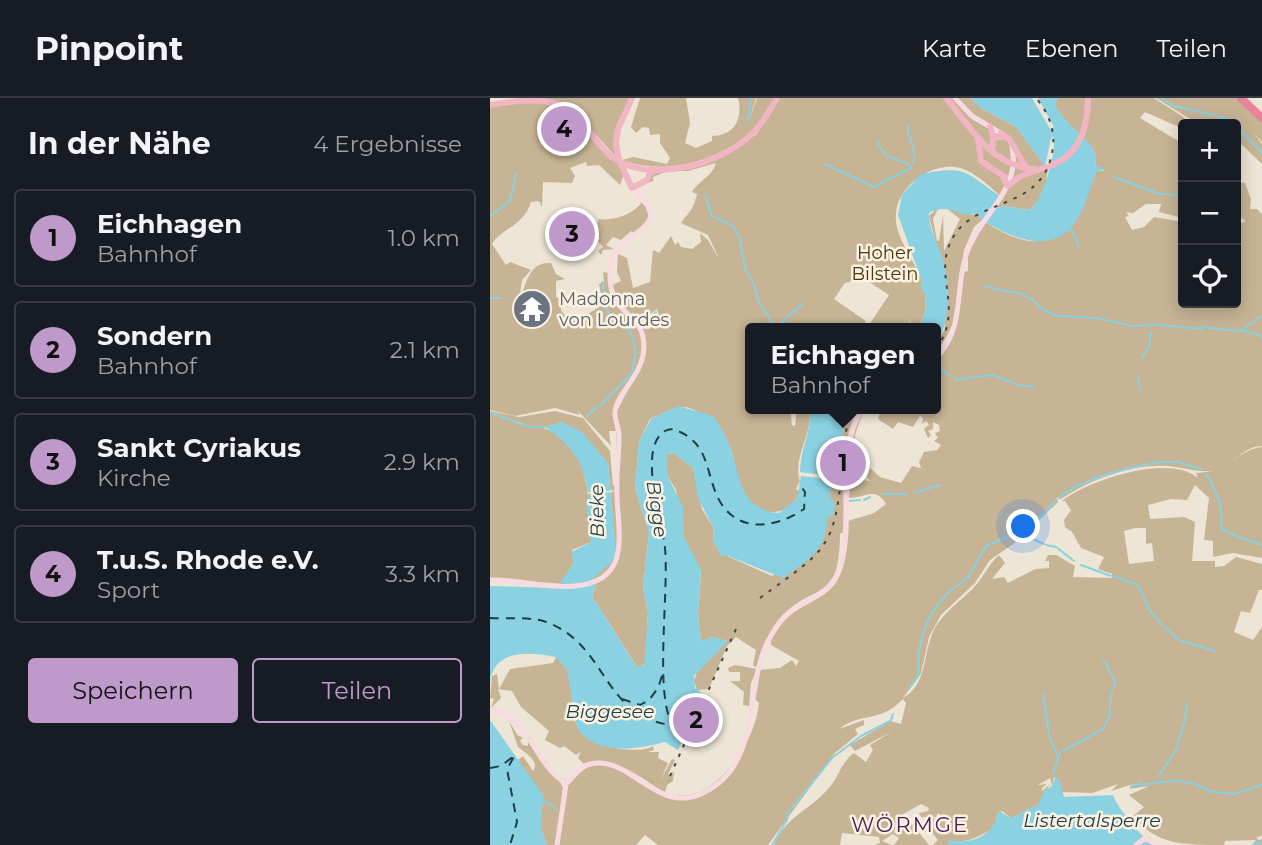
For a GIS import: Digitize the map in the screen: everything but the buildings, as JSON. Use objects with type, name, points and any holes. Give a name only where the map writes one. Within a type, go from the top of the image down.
[{"type":"highway","points":[[1243,98],[1262,116]]},
{"type":"main road","points":[[490,580],[573,587],[594,581],[611,569],[620,548],[616,487],[619,434],[615,412],[637,374],[643,345],[639,327],[616,304],[610,275],[619,245],[645,226],[650,218],[648,206],[632,188],[619,160],[616,137],[632,98]]},
{"type":"main road","points":[[490,105],[530,99],[561,105],[577,115],[616,159],[649,172],[685,166],[727,152],[753,133],[777,98]]},
{"type":"main road","points":[[946,98],[1010,176]]},
{"type":"main road","points":[[955,98],[972,116],[990,126],[1012,148]]},
{"type":"main road","points":[[1010,176],[1044,168],[1068,156],[1085,130],[1088,98]]},
{"type":"main road","points":[[978,138],[985,142],[998,133]]},
{"type":"main road","points":[[998,133],[1009,139],[1020,161],[1033,169]]},
{"type":"main road","points":[[941,350],[954,331],[964,260],[1010,176],[1012,148],[1004,138],[996,136],[990,144],[995,155]]},
{"type":"main road","points":[[978,138],[979,153],[986,166],[1010,176],[1021,175],[1033,169]]},
{"type":"main road","points":[[979,153],[985,150],[995,155]]},
{"type":"main road","points":[[632,188],[649,172]]},
{"type":"main road","points":[[557,845],[565,782],[584,766],[601,763],[619,768],[667,796],[684,798],[706,792],[727,772],[743,746],[750,727],[758,668],[780,622],[793,610],[823,593],[837,576],[844,553],[851,436],[860,414]]},
{"type":"main road","points":[[490,710],[502,713],[517,724],[545,765],[565,782]]},
{"type":"main road","points":[[1136,845],[1145,838],[1157,845]]},
{"type":"green space","points":[[539,98],[630,98],[619,124],[617,158],[577,114]]},
{"type":"green space","points":[[640,98],[686,98],[690,123],[685,143],[696,148],[712,141],[712,136],[732,129],[738,119],[738,98],[756,98],[749,121],[757,98],[775,98],[754,129],[722,152],[689,163],[655,167],[622,160],[633,157],[667,164],[670,158],[660,143],[660,134],[650,135],[649,128],[643,127],[636,133],[631,127]]},
{"type":"green space","name":"Hoher Bilstein","points":[[780,98],[970,98],[981,108],[1016,127],[1048,169],[1044,194],[1030,210],[1003,206],[989,211],[1003,199],[970,172],[959,168],[935,169],[913,182],[899,202],[896,222],[901,240],[920,275],[923,284],[920,287],[926,294],[925,312],[921,323],[909,323],[910,316],[909,323],[870,323],[889,295],[863,278],[845,283],[834,299],[866,321],[865,323],[745,323],[745,414],[791,414],[792,425],[795,426],[796,414],[810,414],[809,428],[800,455],[800,481],[796,489],[800,492],[789,506],[782,510],[774,512],[758,509],[744,496],[730,446],[699,413],[685,407],[650,419],[639,442],[635,488],[649,533],[643,588],[648,613],[645,665],[637,667],[592,596],[596,584],[591,580],[612,530],[611,494],[601,493],[614,492],[610,486],[608,463],[562,422],[543,428],[553,432],[569,445],[584,473],[588,494],[600,493],[589,496],[591,542],[572,550],[574,562],[562,584],[490,578],[490,411],[519,417],[555,411],[583,418],[610,451],[613,485],[617,488],[616,413],[642,362],[641,328],[649,329],[660,318],[657,309],[648,316],[638,317],[636,322],[620,308],[612,285],[621,281],[617,272],[618,254],[627,258],[633,288],[650,282],[653,250],[659,253],[671,236],[675,245],[678,242],[681,247],[692,249],[701,242],[700,233],[708,240],[719,259],[708,235],[681,223],[694,203],[697,194],[692,192],[712,172],[716,163],[688,171],[667,171],[653,177],[653,181],[643,184],[653,172],[706,162],[756,135]]},
{"type":"green space","points":[[1058,98],[1154,98],[1185,118],[1178,119],[1178,127],[1145,112],[1140,118],[1178,141],[1178,217],[1159,212],[1161,204],[1146,204],[1133,213],[1126,212],[1129,216],[1125,217],[1132,230],[1144,227],[1154,217],[1178,221],[1178,308],[1241,308],[1241,223],[1246,221],[1241,218],[1241,183],[1245,183],[1251,199],[1250,209],[1257,209],[1262,214],[1262,446],[1249,449],[1231,462],[1245,452],[1262,447],[1262,558],[1233,553],[1213,557],[1213,541],[1204,540],[1209,498],[1195,485],[1187,500],[1171,499],[1148,505],[1150,519],[1184,517],[1195,522],[1192,561],[1215,561],[1215,567],[1224,566],[1236,557],[1262,564],[1262,590],[1259,590],[1250,613],[1241,611],[1234,632],[1253,640],[1262,627],[1262,836],[1257,837],[1258,840],[1262,839],[1262,845],[1252,845],[1256,840],[1225,841],[1224,845],[1209,845],[1161,838],[1142,826],[1133,816],[1144,807],[1129,795],[1149,786],[1129,789],[1133,784],[1111,791],[1118,784],[1092,793],[1061,792],[1059,779],[1054,777],[1052,786],[1050,778],[1038,785],[1047,784],[1042,791],[1050,784],[1039,804],[1011,818],[1002,811],[998,813],[994,828],[967,841],[948,840],[949,845],[933,845],[938,840],[927,827],[934,818],[950,823],[938,813],[936,817],[921,817],[919,813],[928,811],[929,808],[921,804],[898,817],[894,833],[912,824],[929,845],[894,845],[899,838],[893,834],[882,841],[892,845],[875,845],[880,843],[879,837],[842,833],[840,845],[774,845],[785,827],[828,789],[854,753],[866,762],[873,750],[870,745],[893,731],[855,751],[850,745],[890,721],[901,724],[906,703],[903,699],[886,712],[855,720],[839,729],[864,720],[864,725],[855,729],[858,734],[835,753],[768,845],[658,845],[645,835],[636,845],[559,845],[568,784],[581,771],[598,764],[614,767],[667,793],[686,795],[708,788],[731,766],[750,736],[759,703],[755,699],[759,670],[780,668],[792,660],[796,666],[799,661],[771,645],[774,633],[789,615],[823,595],[838,579],[845,558],[848,521],[874,513],[886,504],[874,494],[849,498],[853,431],[862,414],[855,435],[853,479],[871,481],[867,478],[870,468],[880,477],[901,483],[912,466],[928,470],[921,468],[919,462],[924,452],[937,450],[941,445],[934,441],[938,438],[935,433],[940,431],[939,425],[933,422],[928,438],[924,429],[929,425],[926,421],[922,424],[923,418],[920,416],[913,427],[898,422],[893,429],[878,419],[880,414],[941,414],[941,356],[949,343],[964,272],[968,271],[968,254],[985,222],[1027,240],[1043,241],[1056,236],[1078,211],[1096,171],[1104,171],[1096,166],[1095,153],[1090,144],[1059,113],[1055,105]],"holes":[[[1168,466],[1197,471],[1213,470],[1196,473],[1198,478],[1185,471],[1169,468],[1129,472],[1090,485],[1062,501],[1065,501],[1071,510],[1064,520],[1065,527],[1072,532],[1081,548],[1104,557],[1098,569],[1112,574],[1112,578],[1073,577],[1075,566],[1056,555],[1048,555],[1045,561],[1049,561],[1049,568],[1035,569],[1008,583],[1004,577],[992,579],[1005,563],[999,555],[974,587],[937,624],[920,677],[911,692],[903,698],[921,673],[929,637],[941,615],[975,583],[990,560],[1016,542],[1013,533],[1028,525],[1034,525],[1058,502],[1057,497],[1061,499],[1098,479],[1140,467]],[[1146,528],[1146,544],[1152,543],[1154,561],[1129,564],[1124,531]]]},
{"type":"green space","points":[[1156,98],[1238,98],[1262,122],[1262,142],[1254,133],[1262,144],[1262,164],[1241,144],[1241,119],[1190,119]]},
{"type":"green space","points":[[532,101],[566,109],[619,163],[624,174],[620,185],[599,165],[587,166],[586,162],[570,168],[575,176],[572,183],[543,182],[542,207],[539,201],[531,202],[523,217],[500,234],[492,244],[506,265],[510,262],[531,270],[522,280],[519,300],[533,270],[543,263],[551,263],[556,274],[565,279],[556,281],[556,297],[561,299],[561,310],[568,320],[578,321],[603,304],[599,284],[604,282],[603,272],[608,273],[614,303],[636,326],[642,337],[641,360],[616,405],[618,431],[609,431],[611,446],[577,410],[580,415],[555,408],[515,416],[490,410],[490,106]]},
{"type":"green space","points":[[642,202],[649,209],[648,221],[621,240],[613,237],[606,245],[614,249],[603,250],[601,255],[598,251],[603,247],[598,241],[600,238],[593,234],[599,219],[622,216]]},
{"type":"green space","points":[[939,207],[933,219],[939,241],[943,215],[944,251],[960,219],[945,207],[973,215],[979,213],[982,220],[974,227],[964,250],[955,321],[941,346],[941,336],[945,329],[938,252],[929,216]]},
{"type":"green space","points":[[845,414],[856,414],[845,452],[843,532],[840,534],[839,557],[830,582],[793,606],[780,618],[769,635],[757,667],[753,666],[756,650],[736,637],[727,646],[709,689],[697,690],[694,681],[698,669],[727,641],[713,637],[701,641],[698,616],[701,572],[684,537],[676,490],[667,475],[667,453],[675,454],[693,468],[702,509],[713,527],[714,542],[725,555],[772,576],[822,542],[830,491],[838,476]]},
{"type":"green space","points":[[556,657],[566,668],[571,680],[575,721],[582,733],[597,742],[621,749],[633,750],[653,746],[654,750],[648,752],[659,752],[658,758],[668,763],[660,781],[672,759],[675,760],[668,774],[671,776],[674,770],[673,781],[667,785],[665,793],[627,769],[606,762],[584,764],[578,758],[581,751],[576,755],[564,746],[560,748],[545,740],[549,731],[521,707],[512,691],[498,689],[501,698],[491,708],[494,699],[490,698],[492,676],[497,674],[499,689],[510,669],[553,663]]},
{"type":"green space","points":[[735,665],[757,669],[751,683],[749,706],[743,705],[744,692],[730,681],[740,681],[740,672],[729,672],[728,668]]},
{"type":"green space","points":[[509,721],[518,736],[523,737],[520,741],[523,745],[528,746],[528,741],[563,786],[556,845],[547,845],[541,829],[540,805],[518,760],[523,756],[533,771],[535,763],[518,747]]},
{"type":"water","points":[[970,98],[1032,98],[1050,129],[1054,127],[1038,98],[1058,98],[1055,105],[1060,113],[1093,149],[1096,166],[1106,169],[1096,172],[1075,223],[1065,234],[1053,239],[1028,240],[1015,236],[979,218],[979,213],[972,215],[943,209],[929,213],[947,281],[947,314],[941,334],[941,323],[921,323],[925,312],[926,294],[919,287],[923,284],[898,215],[902,195],[921,174],[958,171],[973,177],[1003,198],[989,211],[1003,206],[1030,210],[1040,197],[1053,154],[1054,137],[1051,138],[1045,167],[1016,127],[981,108]]},
{"type":"water","name":"Biggesee","points":[[678,406],[713,416],[731,449],[740,482],[749,499],[766,511],[779,513],[797,499],[801,476],[831,479],[830,476],[800,472],[810,414],[845,414],[839,470],[829,495],[835,504],[834,514],[827,518],[820,546],[783,578],[728,556],[721,556],[714,542],[713,527],[698,498],[693,468],[675,454],[667,453],[667,475],[683,507],[684,537],[701,570],[698,616],[701,641],[713,637],[728,641],[694,676],[695,688],[703,694],[699,704],[685,713],[682,724],[686,731],[678,750],[665,742],[643,747],[607,747],[585,737],[577,728],[567,670],[556,657],[525,654],[506,658],[493,671],[490,682],[490,586],[557,588],[574,562],[571,552],[591,542],[586,503],[589,496],[600,492],[588,492],[583,471],[574,454],[545,427],[562,422],[582,432],[608,463],[610,486],[613,490],[601,492],[611,494],[616,551],[611,563],[592,579],[596,584],[592,596],[636,666],[644,666],[648,613],[643,588],[649,533],[635,488],[639,442],[651,419]]},
{"type":"water","points":[[490,720],[543,795],[541,829],[547,845],[490,845]]},
{"type":"water","name":"Listertalsperre","points":[[1055,777],[1059,779],[1064,797],[1113,795],[1130,821],[1153,845],[949,845],[948,840],[966,841],[981,837],[992,827],[999,811],[1011,818],[1039,804],[1044,791],[1052,786]]},
{"type":"waterway","points":[[748,121],[751,98]]},
{"type":"waterway","points":[[1160,98],[1174,106],[1213,115]]},
{"type":"waterway","points":[[1215,115],[1232,121],[1262,153]]},
{"type":"waterway","points":[[908,126],[908,135]]},
{"type":"waterway","points":[[910,137],[914,153]]},
{"type":"waterway","points":[[879,146],[886,155]]},
{"type":"waterway","points":[[888,156],[910,165]]},
{"type":"waterway","points":[[913,163],[915,156]]},
{"type":"waterway","points":[[825,164],[874,187],[911,168]]},
{"type":"waterway","points":[[490,216],[510,201],[516,174]]},
{"type":"waterway","points":[[1114,177],[1157,193],[1178,196]]},
{"type":"waterway","points":[[705,195],[712,216],[733,226]]},
{"type":"waterway","points":[[1069,225],[1079,246]]},
{"type":"waterway","points":[[734,228],[740,238],[745,269],[754,284],[759,303],[770,319]]},
{"type":"waterway","points":[[601,405],[632,373],[636,351],[630,331],[608,313],[602,282]]},
{"type":"waterway","points":[[984,286],[1009,292]]},
{"type":"waterway","points":[[1011,292],[1028,297],[1040,308],[1057,316]]},
{"type":"waterway","points":[[490,298],[500,298]]},
{"type":"waterway","points":[[781,323],[803,303]]},
{"type":"waterway","points":[[645,323],[656,312]]},
{"type":"waterway","points":[[1059,316],[1097,318],[1132,326],[1148,325]]},
{"type":"waterway","points":[[1257,319],[1262,316]]},
{"type":"waterway","points":[[1240,331],[1255,321]]},
{"type":"waterway","points":[[1150,324],[1201,329],[1204,326],[1248,332],[1262,337]]},
{"type":"waterway","points":[[1142,358],[1149,346],[1151,331]]},
{"type":"waterway","points":[[941,368],[949,375]]},
{"type":"waterway","points":[[977,377],[993,375],[1013,383]]},
{"type":"waterway","points":[[954,377],[957,380],[974,377]]},
{"type":"waterway","points":[[1138,377],[1140,389]]},
{"type":"waterway","points":[[1015,384],[1034,387]]},
{"type":"waterway","points":[[586,417],[598,406]]},
{"type":"waterway","name":"Bieke","points":[[490,413],[531,427],[546,427]]},
{"type":"waterway","points":[[1059,498],[1068,491],[1114,472],[1150,464],[1180,462]]},
{"type":"waterway","points":[[1181,463],[1202,469]]},
{"type":"waterway","points":[[1207,474],[1220,502],[1222,529],[1243,539]]},
{"type":"waterway","points":[[914,493],[940,485]]},
{"type":"waterway","points":[[882,494],[907,494]]},
{"type":"waterway","points":[[864,500],[870,497]]},
{"type":"waterway","points":[[849,501],[860,500]]},
{"type":"waterway","points":[[1033,525],[1056,500]]},
{"type":"waterway","points":[[968,577],[986,546],[1012,535],[1021,535],[1032,527]]},
{"type":"waterway","points":[[1031,538],[1044,544]]},
{"type":"waterway","points":[[1244,539],[1262,545]]},
{"type":"waterway","points":[[1046,545],[1056,547],[1074,561]]},
{"type":"waterway","points":[[1081,565],[1111,576]]},
{"type":"waterway","points":[[1113,576],[1138,585],[1150,611],[1163,626]]},
{"type":"waterway","points":[[908,690],[919,675],[921,642],[932,612],[948,593],[967,578]]},
{"type":"waterway","points":[[1164,627],[1179,640],[1214,651]]},
{"type":"waterway","points":[[1103,661],[1108,666]]},
{"type":"waterway","points":[[1108,668],[1116,683],[1113,689]]},
{"type":"waterway","points":[[1110,702],[1112,692]]},
{"type":"waterway","points":[[1043,694],[1049,734]]},
{"type":"waterway","points":[[1185,718],[1187,703]]},
{"type":"waterway","points":[[1098,731],[1102,730],[1110,716],[1110,706]]},
{"type":"waterway","points":[[891,720],[893,714]]},
{"type":"waterway","points":[[1158,777],[1176,750],[1185,720]]},
{"type":"waterway","points":[[772,845],[787,820],[788,813],[832,758],[861,736],[890,721]]},
{"type":"waterway","points":[[1063,751],[1096,733]]},
{"type":"waterway","points":[[1050,737],[1057,755]]},
{"type":"waterway","points":[[1053,774],[1060,753]]},
{"type":"waterway","points":[[1173,780],[1195,784],[1212,792]]},
{"type":"waterway","points":[[1131,786],[1139,784],[1140,781]]},
{"type":"waterway","points":[[1140,785],[1172,781]]},
{"type":"waterway","points":[[1214,792],[1234,794],[1262,785]]},
{"type":"waterway","points":[[543,800],[557,809]]},
{"type":"waterway","points":[[1253,845],[1262,842]]},
{"type":"ferry route","points":[[490,618],[528,619],[549,623],[569,635],[585,650],[621,699],[636,712],[656,722],[683,726],[671,722],[664,687],[665,548],[652,468],[657,440],[665,431],[671,429],[696,444],[702,452],[718,498],[726,510],[746,523],[769,524],[793,516],[804,509],[805,492],[800,485]]},
{"type":"ferry route","points":[[622,699],[640,705],[649,700],[658,688],[663,673]]},
{"type":"ferry route","points":[[490,768],[501,766],[515,755],[507,769],[517,822],[510,845]]},
{"type":"railway","points":[[941,340],[948,321],[945,268],[951,241],[962,226],[976,216],[1023,194],[1037,183],[1047,168],[1053,147],[1052,127],[1036,98]]},
{"type":"railway","points":[[760,598],[813,558],[830,533],[839,495],[846,430],[852,414]]},
{"type":"railway","points":[[670,776],[736,629]]},
{"type":"place","name":"T.u.S. Rhode e.V.","points":[[564,129]]},
{"type":"place","name":"Sankt Cyriakus","points":[[572,234]]},
{"type":"place","name":"Madonna von Lourdes","points":[[532,309]]},
{"type":"place","name":"Eichhagen","points":[[843,463]]},
{"type":"place","name":"Sondern","points":[[696,720]]},
{"type":"district","name":"WÖRMGE","points":[[910,824]]},
{"type":"water label","name":"Bigge","points":[[657,509]]}]
